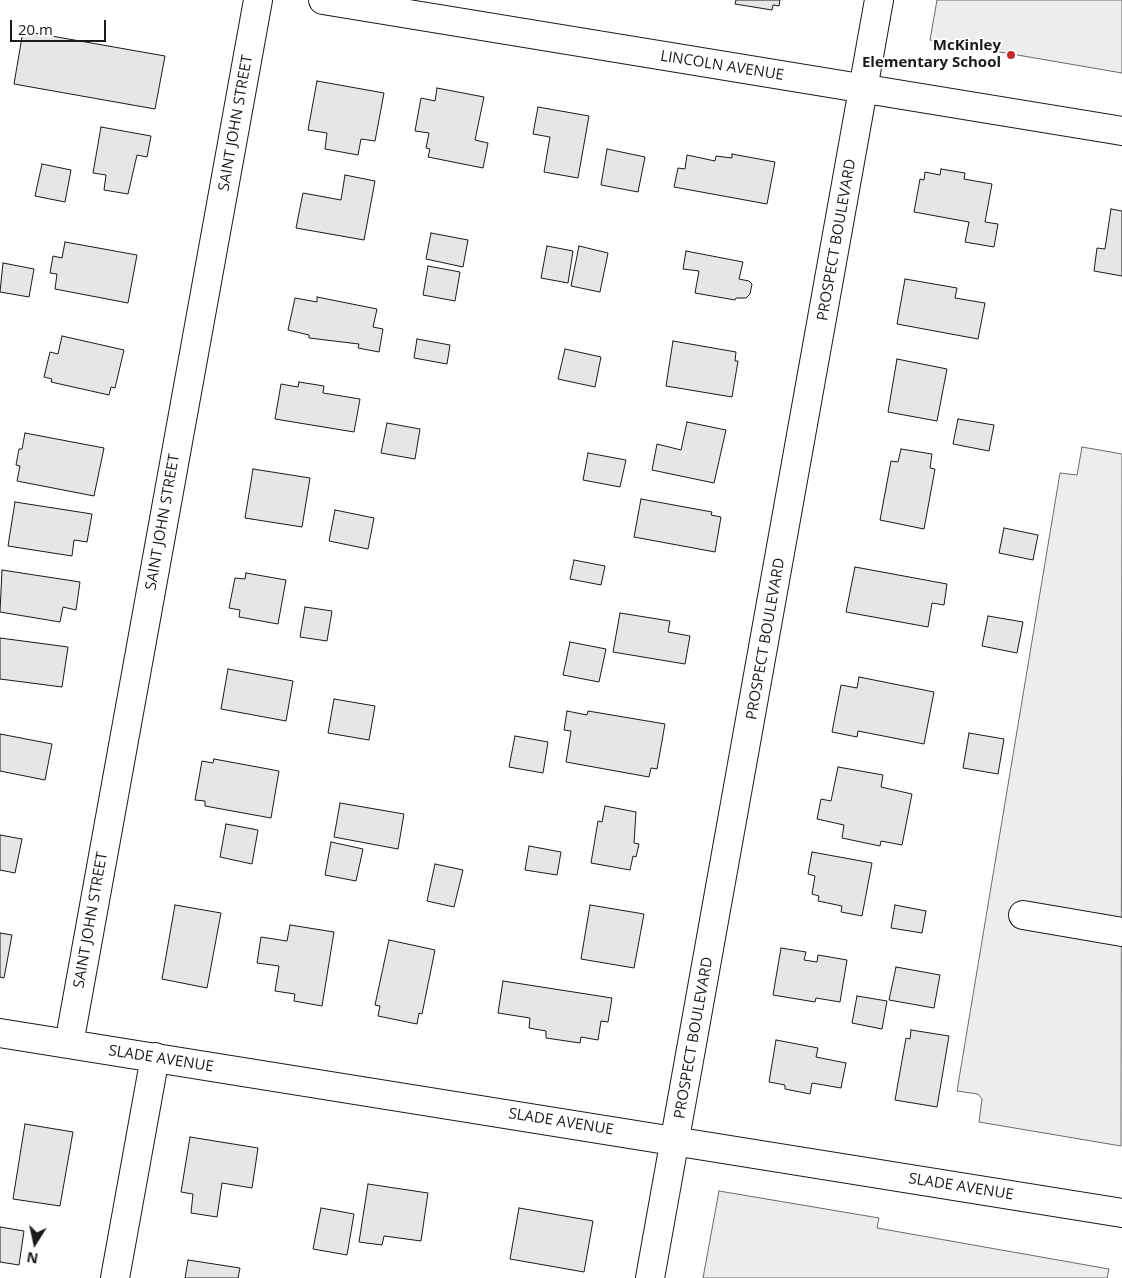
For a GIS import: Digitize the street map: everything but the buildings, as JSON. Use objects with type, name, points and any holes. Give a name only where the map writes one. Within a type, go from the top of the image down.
[{"type":"street","name":"SAINT JOHN STREET","points":[[69,1044],[258,0]]},
{"type":"street","name":"LINCOLN AVENUE","points":[[323,0],[1122,131]]},
{"type":"street","name":"PROSPECT BOULEVARD","points":[[650,1278],[879,0]]},
{"type":"street","points":[[1024,915],[1122,932]]},
{"type":"street","name":"SLADE AVENUE","points":[[0,1033],[1122,1213]]},
{"type":"street","points":[[115,1278],[155,1058]]},
{"type":"shaded area","points":[[937,0],[1122,0],[1122,73],[930,40]]},
{"type":"shaded area","points":[[1082,447],[1122,454],[1121,1146],[979,1122],[982,1099],[978,1094],[957,1091],[1060,473],[1077,475]]},
{"type":"shaded area","points":[[719,1191],[879,1218],[877,1228],[1109,1269],[1107,1278],[703,1278]]},
{"type":"place","name":"McKinley Elementary School","points":[[1011,55]]}]
